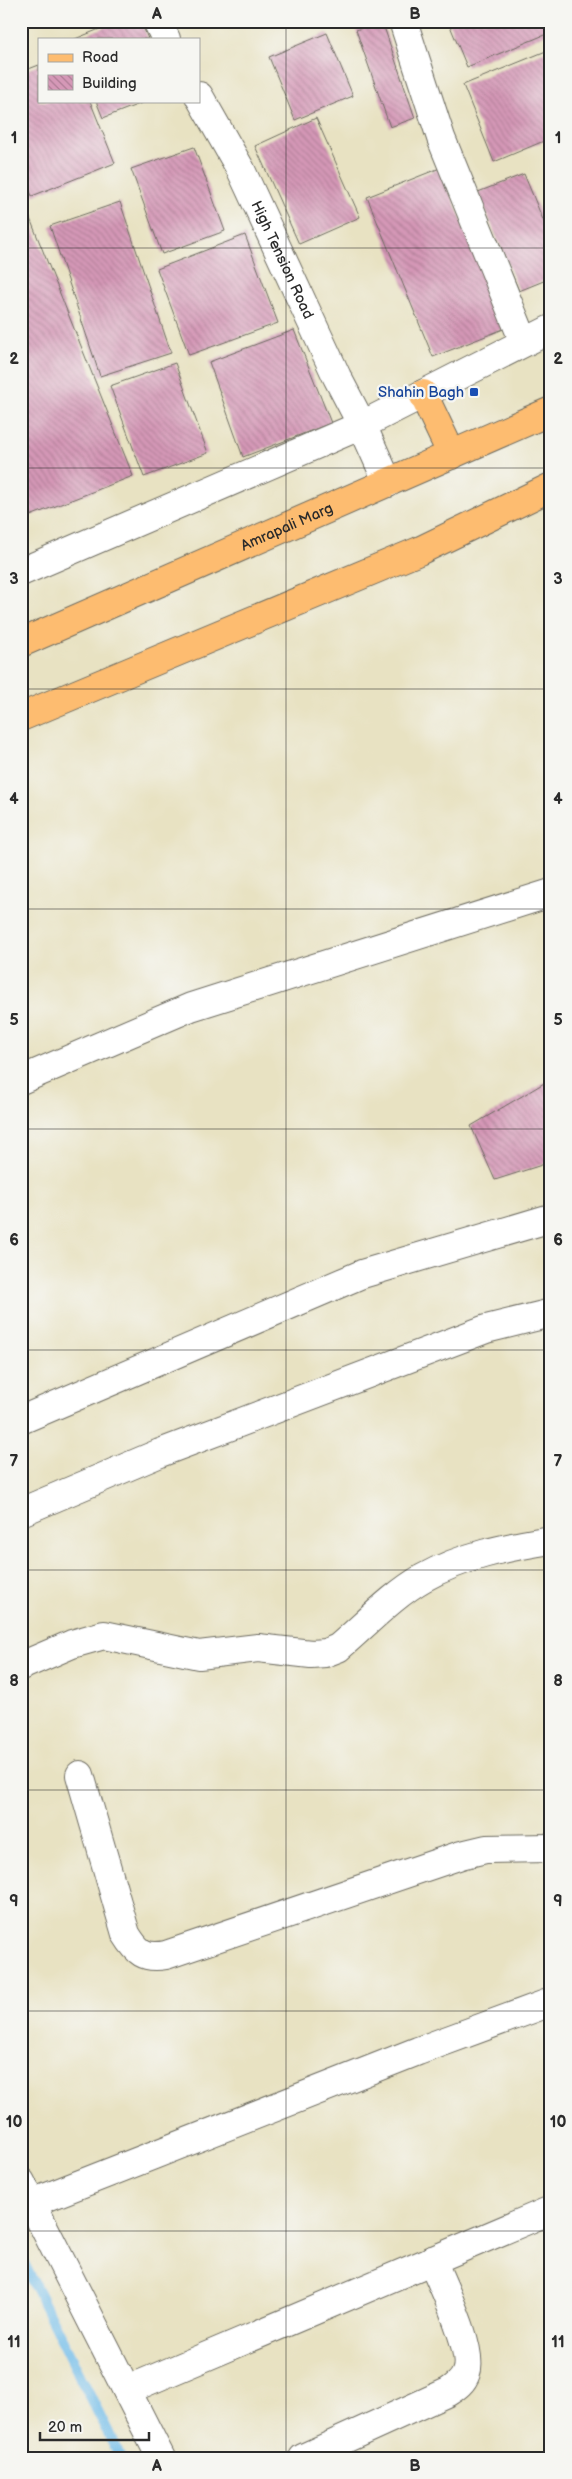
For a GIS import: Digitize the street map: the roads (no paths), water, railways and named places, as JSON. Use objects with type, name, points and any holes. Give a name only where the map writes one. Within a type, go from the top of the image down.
[{"type":"main road","points":[[423,394],[452,455]]},
{"type":"main road","name":"Amrapali Marg","points":[[21,642],[551,411]]},
{"type":"main road","points":[[21,717],[419,551],[551,487]]},
{"type":"street","points":[[157,21],[166,38]]},
{"type":"street","points":[[403,21],[442,138],[524,342]]},
{"type":"street","name":"High Tension Road","points":[[200,98],[240,170],[388,483]]},
{"type":"street","points":[[23,566],[362,425],[551,329]]},
{"type":"street","points":[[21,1080],[191,1007],[551,893]]},
{"type":"street","points":[[21,1420],[362,1274],[551,1218]]},
{"type":"street","points":[[21,1512],[160,1454],[477,1333],[551,1313]]},
{"type":"street","points":[[21,1666],[72,1644],[104,1635],[199,1655],[258,1648],[310,1654],[325,1653],[338,1648],[422,1579],[456,1562],[518,1545],[551,1540]]},
{"type":"street","points":[[80,1775],[126,1934],[133,1946],[142,1954],[153,1958],[461,1855],[486,1849],[551,1848]]},
{"type":"street","points":[[161,2458],[26,2192],[551,2002]]},
{"type":"street","points":[[127,2390],[551,2210]]},
{"type":"street","points":[[303,2458],[448,2392],[460,2384],[466,2373],[469,2360],[467,2351],[432,2260]]},
{"type":"waterway","points":[[21,2258],[121,2458]]},
{"type":"place","name":"Shahin Bagh","points":[[474,392]]}]
